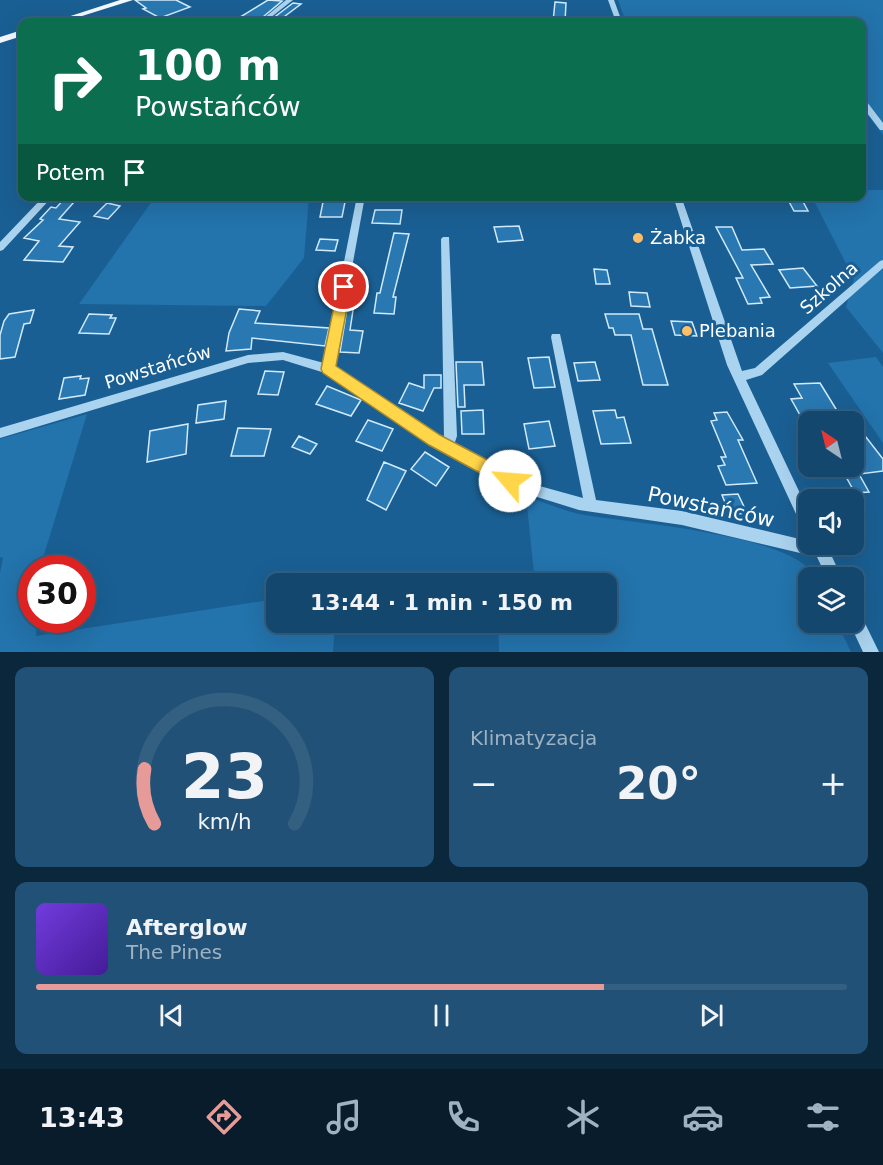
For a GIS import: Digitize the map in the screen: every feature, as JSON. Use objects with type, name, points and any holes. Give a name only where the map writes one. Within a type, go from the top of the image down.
[{"type":"main road","points":[[69,18],[129,0]]},
{"type":"main road","points":[[0,40],[18,34]]},
{"type":"street","points":[[267,18],[290,0]]},
{"type":"street","points":[[611,0],[618,18]]},
{"type":"street","points":[[866,106],[883,128]]},
{"type":"street","points":[[0,248],[44,201]]},
{"type":"street","points":[[328,369],[360,201]]},
{"type":"street","points":[[679,201],[738,377],[798,503]]},
{"type":"street","points":[[446,239],[451,436],[447,448]]},
{"type":"street","name":"Szkolna","points":[[738,377],[758,372],[883,263]]},
{"type":"street","points":[[556,337],[591,506]]},
{"type":"street","name":"Powstańców","points":[[0,433],[257,357],[284,356],[328,369],[447,448],[523,486],[591,506],[682,518],[798,543]]},
{"type":"street","points":[[862,633],[871,652]]},
{"type":"shaded area","points":[[618,0],[883,0],[883,135],[866,113],[866,18],[625,18]]},
{"type":"shaded area","points":[[866,190],[883,190],[883,353],[846,307],[854,279],[814,201],[866,201]]},
{"type":"shaded area","points":[[152,201],[309,201],[304,258],[266,306],[79,304]]},
{"type":"shaded area","points":[[876,357],[883,367],[883,443],[864,415],[864,411],[861,411],[828,363]]},
{"type":"shaded area","points":[[87,414],[44,555],[18,555],[18,633],[36,633],[36,636],[55,633],[96,633],[96,627],[266,601],[266,633],[334,633],[333,652],[0,652],[0,573],[3,558],[0,557],[0,439]]},
{"type":"shaded area","points":[[526,496],[584,515],[672,527],[745,541],[777,550],[801,562],[806,567],[798,567],[798,633],[842,633],[851,652],[499,652],[498,633],[617,633],[617,573],[534,573]]},
{"type":"building","points":[[135,0],[176,0],[190,7],[160,18],[143,9],[146,8]]},
{"type":"building","points":[[268,0],[282,1],[262,18],[239,18]]},
{"type":"building","points":[[555,2],[566,3],[565,18],[553,18]]},
{"type":"building","points":[[293,3],[301,4],[282,18],[273,18]]},
{"type":"building","points":[[62,201],[74,202],[59,219],[80,222],[59,246],[73,247],[63,262],[24,260],[39,241],[24,238],[43,220],[40,219],[51,207],[56,208]]},
{"type":"building","points":[[789,201],[803,201],[808,211],[794,211]]},
{"type":"building","points":[[323,202],[345,202],[342,217],[320,217]]},
{"type":"building","points":[[107,203],[120,206],[108,219],[94,216]]},
{"type":"building","points":[[375,210],[402,210],[400,224],[372,223]]},
{"type":"building","points":[[519,226],[523,240],[498,242],[494,227]]},
{"type":"building","points":[[716,227],[732,227],[742,250],[764,249],[773,264],[751,265],[770,297],[760,298],[762,303],[748,304],[736,278],[743,278]]},
{"type":"building","points":[[394,233],[409,234],[393,297],[396,297],[394,314],[374,313],[377,293],[380,293]]},
{"type":"building","points":[[320,239],[338,240],[335,251],[316,250]]},
{"type":"building","points":[[803,268],[817,286],[790,288],[779,270]]},
{"type":"building","points":[[594,269],[607,270],[610,284],[596,284]]},
{"type":"building","points":[[629,292],[647,293],[650,307],[631,306]]},
{"type":"building","points":[[349,296],[355,297],[350,330],[363,331],[359,353],[340,352]]},
{"type":"building","points":[[239,309],[260,311],[255,323],[329,328],[325,346],[252,338],[251,349],[226,351],[229,333]]},
{"type":"building","points":[[34,310],[30,323],[24,324],[15,357],[0,359],[0,335],[4,321],[9,314]]},
{"type":"building","points":[[89,314],[112,315],[110,318],[116,318],[109,334],[79,333]]},
{"type":"building","points":[[605,314],[639,314],[643,329],[652,329],[668,385],[643,385],[631,335],[615,335],[613,328],[609,328]]},
{"type":"building","name":"Plebania","points":[[671,321],[692,322],[697,336],[675,335]]},
{"type":"building","points":[[549,357],[555,387],[534,388],[528,358]]},
{"type":"building","points":[[456,362],[482,362],[484,385],[464,385],[465,407],[458,407]]},
{"type":"building","points":[[595,362],[600,380],[578,381],[574,363]]},
{"type":"building","points":[[265,371],[284,372],[278,395],[258,394]]},
{"type":"building","points":[[424,375],[441,375],[441,388],[434,388],[423,411],[399,403],[409,383],[424,388]]},
{"type":"building","points":[[81,376],[80,379],[89,378],[85,395],[59,399],[64,378]]},
{"type":"building","points":[[820,383],[837,411],[798,411],[791,399],[802,398],[794,384]]},
{"type":"building","points":[[327,386],[361,400],[351,416],[316,404]]},
{"type":"building","points":[[226,401],[224,419],[196,423],[198,405]]},
{"type":"building","points":[[483,410],[484,434],[462,434],[461,411]]},
{"type":"building","points":[[615,410],[617,418],[624,417],[631,443],[601,444],[593,411]]},
{"type":"building","points":[[727,412],[743,440],[738,440],[757,483],[726,485],[718,466],[725,465],[721,457],[726,457],[711,421],[717,420],[714,413]]},
{"type":"building","points":[[368,420],[393,429],[382,451],[356,441]]},
{"type":"building","points":[[549,421],[555,446],[529,449],[524,424]]},
{"type":"building","points":[[188,424],[186,454],[147,462],[150,431]]},
{"type":"building","points":[[238,428],[271,429],[264,456],[231,456]]},
{"type":"building","points":[[864,435],[883,459],[883,471],[864,473]]},
{"type":"building","points":[[299,436],[317,444],[310,454],[292,447]]},
{"type":"building","points":[[425,452],[449,467],[436,486],[411,469]]},
{"type":"building","points":[[384,462],[406,471],[386,510],[367,500]]},
{"type":"building","points":[[846,477],[861,477],[869,492],[864,492],[864,489],[853,489]]},
{"type":"building","points":[[738,494],[747,513],[730,515],[722,495]]},
{"type":"place","name":"Żabka","points":[[638,238]]},
{"type":"place","name":"Plebania","points":[[687,331]]},
{"type":"route","points":[[344,287],[328,369],[435,440],[510,481]]}]
